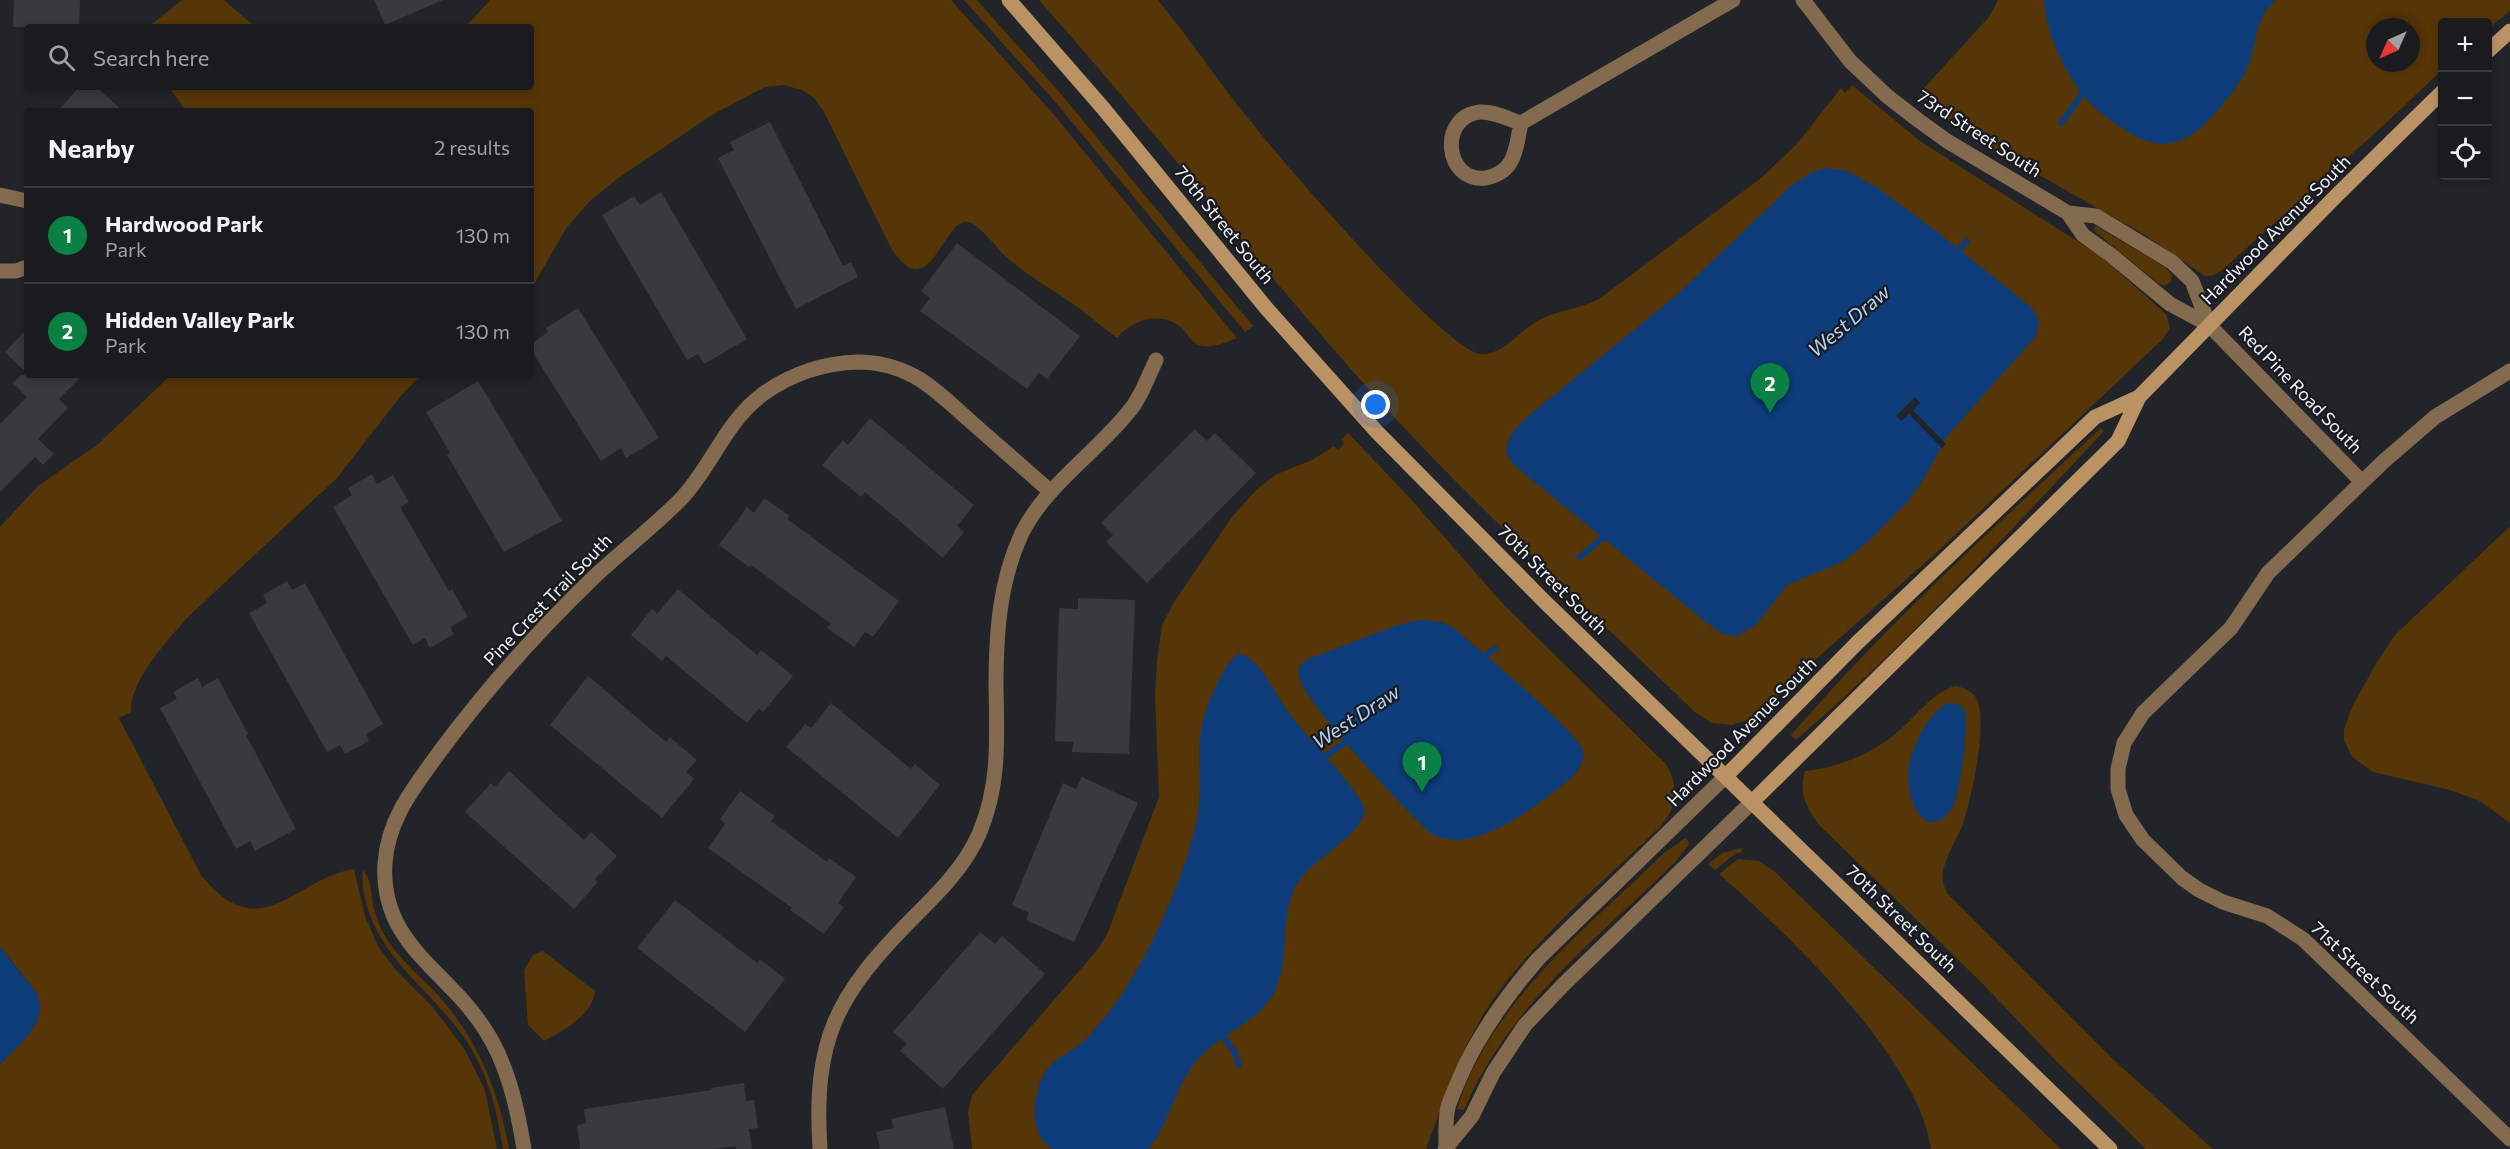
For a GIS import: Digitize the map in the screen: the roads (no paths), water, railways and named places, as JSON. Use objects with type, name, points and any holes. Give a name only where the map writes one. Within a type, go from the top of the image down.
[{"type":"street","name":"70th Street South","points":[[1009,0],[1103,108],[1267,309],[1377,432],[1545,602],[2110,1149]]},
{"type":"street","points":[[1521,123],[1486,112],[1474,113],[1464,119],[1455,128],[1451,139],[1451,152],[1456,164],[1466,174],[1478,178],[1491,177],[1500,172],[1509,165],[1521,123],[1733,0]]},
{"type":"street","name":"73rd Street South","points":[[1803,0],[1850,61],[1896,104],[1947,141],[2068,213],[2096,216],[2172,262],[2192,281],[2209,325]]},
{"type":"street","points":[[2492,47],[2510,31]]},
{"type":"street","name":"Hardwood Avenue South","points":[[1445,1149],[1472,1116],[1493,1073],[1525,1025],[1563,985],[2118,441],[2139,397],[2438,96]]},
{"type":"street","points":[[0,195],[24,200]]},
{"type":"street","name":"73rd Street South","points":[[2068,213],[2083,235],[2170,304],[2209,325]]},
{"type":"street","points":[[0,271],[16,271],[24,268]]},
{"type":"street","name":"Red Pine Road South","points":[[2209,325],[2362,482]]},
{"type":"street","points":[[820,1149],[818,1101],[820,1072],[827,1042],[838,1013],[863,973],[960,868],[986,816],[997,764],[997,660],[1004,587],[1011,561],[1025,528],[1051,492],[1128,412],[1143,391],[1156,360]]},
{"type":"street","name":"Pine Crest Trail South","points":[[524,1149],[514,1097],[491,1040],[460,997],[409,945],[393,914],[386,888],[388,843],[400,810],[415,786],[480,699],[512,661],[562,609],[684,495],[735,422],[750,405],[777,385],[805,372],[832,364],[860,362],[887,366],[910,374],[933,389],[1051,492]]},
{"type":"street","name":"Red Pine Road South","points":[[2117,777],[2124,743],[2138,719],[2231,628],[2268,573],[2406,441],[2435,417],[2510,371]]},
{"type":"street","name":"Hardwood Avenue South","points":[[1445,1149],[1448,1108],[1474,1049],[1491,1019],[1513,988],[1538,959],[1726,776],[1857,643],[2095,417],[2139,397]]},
{"type":"street","name":"71st Street South","points":[[2117,777],[2121,800],[2131,825],[2182,878],[2214,898],[2274,920],[2303,939],[2510,1139]]},
{"type":"water","points":[[2044,0],[2276,0],[2260,22],[2246,71],[2223,104],[2193,134],[2179,141],[2164,144],[2150,142],[2118,126],[2089,102],[2079,90],[2055,46]]},
{"type":"water","points":[[1825,168],[1847,171],[1876,187],[1936,231],[2032,308],[2039,321],[2036,336],[1947,436],[1925,477],[1909,500],[1871,539],[1844,561],[1787,585],[1756,625],[1737,636],[1723,634],[1515,466],[1509,460],[1507,447],[1512,434],[1527,417],[1677,295],[1792,185],[1810,173]]},
{"type":"water","points":[[1420,620],[1442,622],[1455,629],[1564,726],[1583,751],[1582,764],[1574,775],[1526,812],[1494,830],[1459,840],[1443,838],[1429,832],[1336,731],[1318,709],[1299,677],[1300,666],[1308,659],[1398,625]]},
{"type":"water","points":[[1239,654],[1253,661],[1260,669],[1291,716],[1354,790],[1365,811],[1353,832],[1314,865],[1297,884],[1288,910],[1280,978],[1269,1001],[1252,1018],[1212,1046],[1194,1065],[1186,1076],[1149,1149],[1053,1149],[1039,1134],[1036,1123],[1038,1090],[1050,1066],[1085,1040],[1111,1009],[1134,975],[1161,922],[1182,872],[1196,824],[1200,792],[1200,738],[1205,715],[1224,671],[1230,661]]},
{"type":"water","points":[[1948,703],[1958,704],[1965,711],[1966,731],[1963,758],[1954,804],[1943,819],[1933,822],[1925,820],[1918,814],[1914,805],[1910,794],[1909,765],[1914,748],[1928,722]]},
{"type":"water","points":[[0,947],[35,991],[40,1012],[31,1031],[0,1064]]},
{"type":"waterway","points":[[2061,123],[2083,93]]},
{"type":"waterway","name":"West Draw","points":[[1954,255],[1967,241]]},
{"type":"waterway","name":"West Draw","points":[[1580,557],[1607,534]]},
{"type":"waterway","name":"West Draw","points":[[1479,661],[1495,648]]},
{"type":"waterway","name":"West Draw","points":[[1319,761],[1352,737]]},
{"type":"waterway","name":"West Draw","points":[[1220,1032],[1235,1053],[1239,1065]]},
{"type":"place","name":"Hidden Valley Park","points":[[1770,413]]},
{"type":"place","name":"Hardwood Park","points":[[1422,792]]}]
